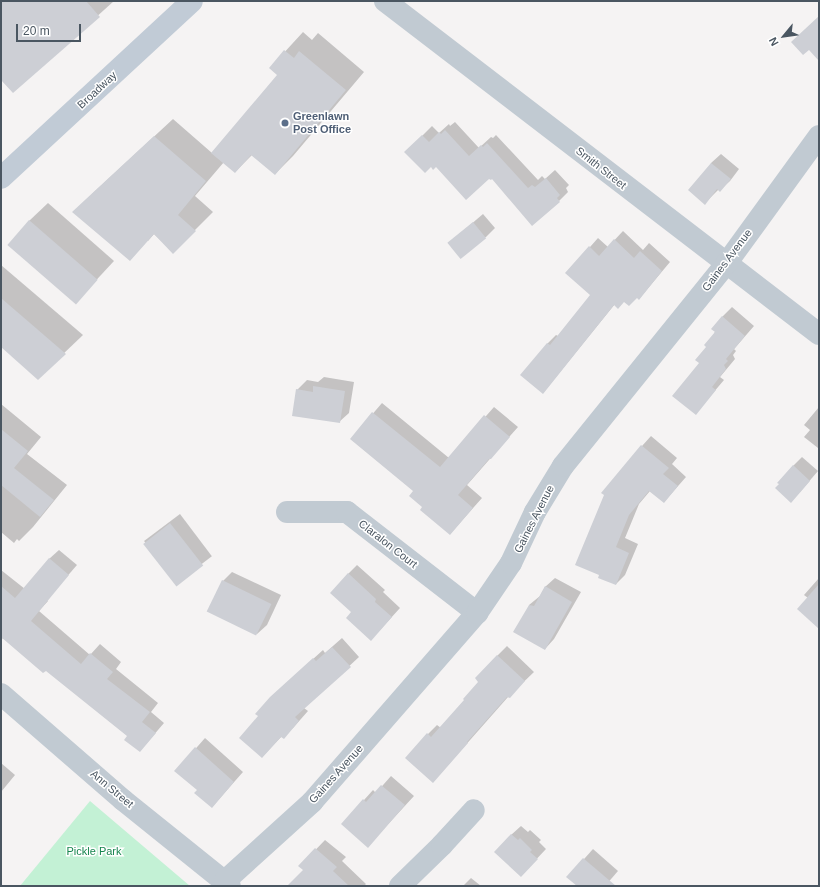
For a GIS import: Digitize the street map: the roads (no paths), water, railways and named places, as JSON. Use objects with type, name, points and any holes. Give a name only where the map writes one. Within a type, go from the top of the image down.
[{"type":"main road","name":"Broadway","points":[[1,178],[192,1]]},
{"type":"street","name":"Smith Street","points":[[385,1],[819,334]]},
{"type":"street","name":"Gaines Avenue","points":[[228,884],[312,802],[477,613],[511,563],[535,512],[562,466],[726,264],[819,136]]},
{"type":"street","name":"Claralon Court","points":[[287,512],[347,512],[477,613]]},
{"type":"street","name":"Ann Street","points":[[1,694],[123,800],[228,884]]},
{"type":"street","points":[[400,886],[442,845],[474,810]]},
{"type":"place","name":"Greenlawn Post Office","points":[[285,123]]},
{"type":"park label","name":"Pickle Park","points":[[94,851]]}]
